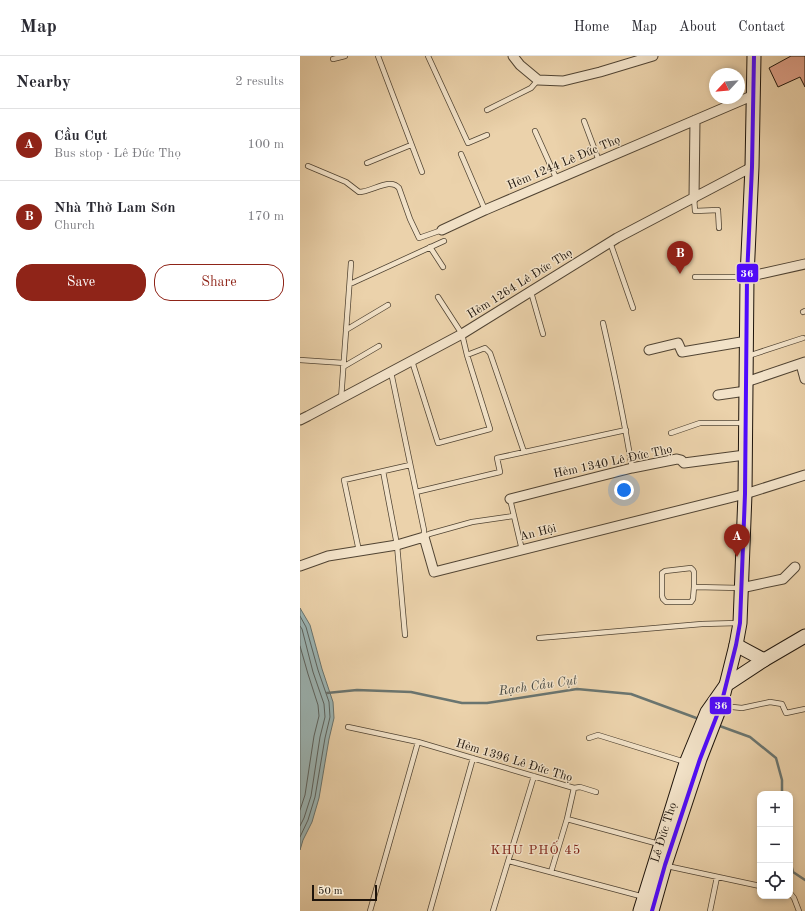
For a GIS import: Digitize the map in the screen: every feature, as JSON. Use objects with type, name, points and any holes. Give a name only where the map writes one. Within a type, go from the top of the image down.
[{"type":"main road","points":[[712,715],[721,706],[740,623],[745,494],[747,277],[752,167],[754,56]]},
{"type":"main road","points":[[692,759],[726,685],[764,660],[805,636]]},
{"type":"main road","points":[[736,645],[764,660]]},
{"type":"main road","points":[[730,667],[764,660]]},
{"type":"main road","name":"Lê Đức Thọ","points":[[640,911],[660,844],[692,759]]},
{"type":"main road","name":"Lê Đức Thọ","points":[[652,911],[692,759]]},
{"type":"street","points":[[513,56],[520,65],[538,80],[563,81],[600,72],[653,56]]},
{"type":"street","name":"Hẻm 1244 Lê Đức Thọ","points":[[442,230],[485,210],[754,95]]},
{"type":"street","points":[[694,198],[695,120]]},
{"type":"street","name":"Hẻm 1264 Lê Đức Thọ","points":[[300,420],[462,334],[610,242],[752,167]]},
{"type":"street","points":[[747,277],[805,264]]},
{"type":"street","points":[[649,350],[678,343],[682,352],[746,341]]},
{"type":"street","points":[[718,395],[746,386],[803,363],[805,378]]},
{"type":"street","name":"Hẻm 1340 Lê Đức Thọ","points":[[510,499],[632,468],[677,459],[684,463],[745,455]]},
{"type":"street","name":"An Hội","points":[[424,537],[434,572],[745,494],[805,475]]},
{"type":"street","points":[[300,566],[328,556],[397,545],[424,537]]},
{"type":"street","points":[[741,588],[783,579],[795,567]]},
{"type":"lane","points":[[333,59],[345,56]]},
{"type":"lane","points":[[378,56],[422,172]]},
{"type":"lane","points":[[428,56],[468,143],[487,135]]},
{"type":"lane","points":[[487,110],[531,88],[538,80]]},
{"type":"lane","points":[[584,121],[599,161]]},
{"type":"lane","points":[[535,131],[556,180]]},
{"type":"lane","points":[[367,163],[411,145]]},
{"type":"lane","points":[[461,154],[485,210]]},
{"type":"lane","points":[[308,166],[342,180],[359,192],[368,191],[389,183],[396,184],[419,238],[442,230]]},
{"type":"lane","points":[[694,198],[694,211],[718,210],[719,228]]},
{"type":"lane","points":[[350,284],[444,241]]},
{"type":"lane","points":[[610,242],[633,308]]},
{"type":"lane","points":[[430,248],[443,267]]},
{"type":"lane","points":[[341,399],[351,263]]},
{"type":"lane","points":[[695,277],[747,277]]},
{"type":"lane","points":[[530,291],[543,334]]},
{"type":"lane","points":[[412,361],[438,443],[490,429],[462,334],[438,298]]},
{"type":"lane","points":[[346,330],[388,305]]},
{"type":"lane","points":[[603,322],[614,368],[632,468]]},
{"type":"lane","points":[[746,357],[804,338]]},
{"type":"lane","points":[[300,360],[344,365],[379,346]]},
{"type":"lane","points":[[467,355],[485,348],[490,353],[524,452]]},
{"type":"lane","points":[[391,372],[424,530],[424,537]]},
{"type":"lane","points":[[671,433],[700,424],[746,423]]},
{"type":"lane","points":[[416,492],[500,472],[497,458],[626,430]]},
{"type":"lane","points":[[359,551],[344,480],[410,465]]},
{"type":"lane","points":[[383,471],[397,545],[405,635]]},
{"type":"lane","points":[[510,499],[522,550]]},
{"type":"lane","points":[[424,537],[429,534],[472,522],[514,516]]},
{"type":"lane","points":[[691,568],[694,572],[694,587],[691,602],[666,602],[662,596],[662,573],[665,571],[691,568]]},
{"type":"lane","points":[[694,587],[741,588]]},
{"type":"lane","points":[[539,638],[702,624],[740,623]]},
{"type":"lane","points":[[721,706],[742,708],[770,702],[782,704],[786,713],[805,709]]},
{"type":"lane","name":"Hẻm 1396 Lê Đức Thọ","points":[[348,727],[418,742],[574,788],[567,819],[551,872]]},
{"type":"lane","points":[[589,738],[598,735],[692,759]]},
{"type":"lane","points":[[370,911],[418,742]]},
{"type":"lane","points":[[430,911],[473,758]]},
{"type":"lane","points":[[493,911],[534,776]]},
{"type":"lane","points":[[574,788],[596,792]]},
{"type":"lane","points":[[567,819],[660,844]]},
{"type":"lane","points":[[509,861],[645,897]]},
{"type":"lane","points":[[665,865],[757,885]]},
{"type":"lane","points":[[710,911],[717,877]]},
{"type":"lane","points":[[793,897],[799,911]]},
{"type":"water","points":[[300,608],[310,625],[333,702],[334,718],[319,798],[312,822],[300,850]]},
{"type":"building","points":[[791,56],[805,56],[805,87],[800,77],[778,87],[769,68]]},
{"type":"waterway","name":"Rạch Cầu Cụt","points":[[327,693],[357,690],[411,692],[462,703],[487,703],[577,689],[631,694],[699,719]]},
{"type":"waterway","name":"Rạch Cầu Cụt","points":[[717,725],[750,737],[776,758],[782,780],[782,791]]},
{"type":"waterway","name":"Rạch Cầu Cụt","points":[[791,863],[793,872],[805,880]]},
{"type":"transit line","name":"36","points":[[652,911],[665,865],[700,759],[721,705],[740,623],[745,494],[747,277],[752,167],[754,56]]},
{"type":"place","name":"Nhà Thờ Lam Sơn","points":[[680,274]]},
{"type":"place","name":"Cầu Cụt","points":[[737,557]]},
{"type":"district","name":"KHU PHỐ 45","points":[[536,850]]}]
